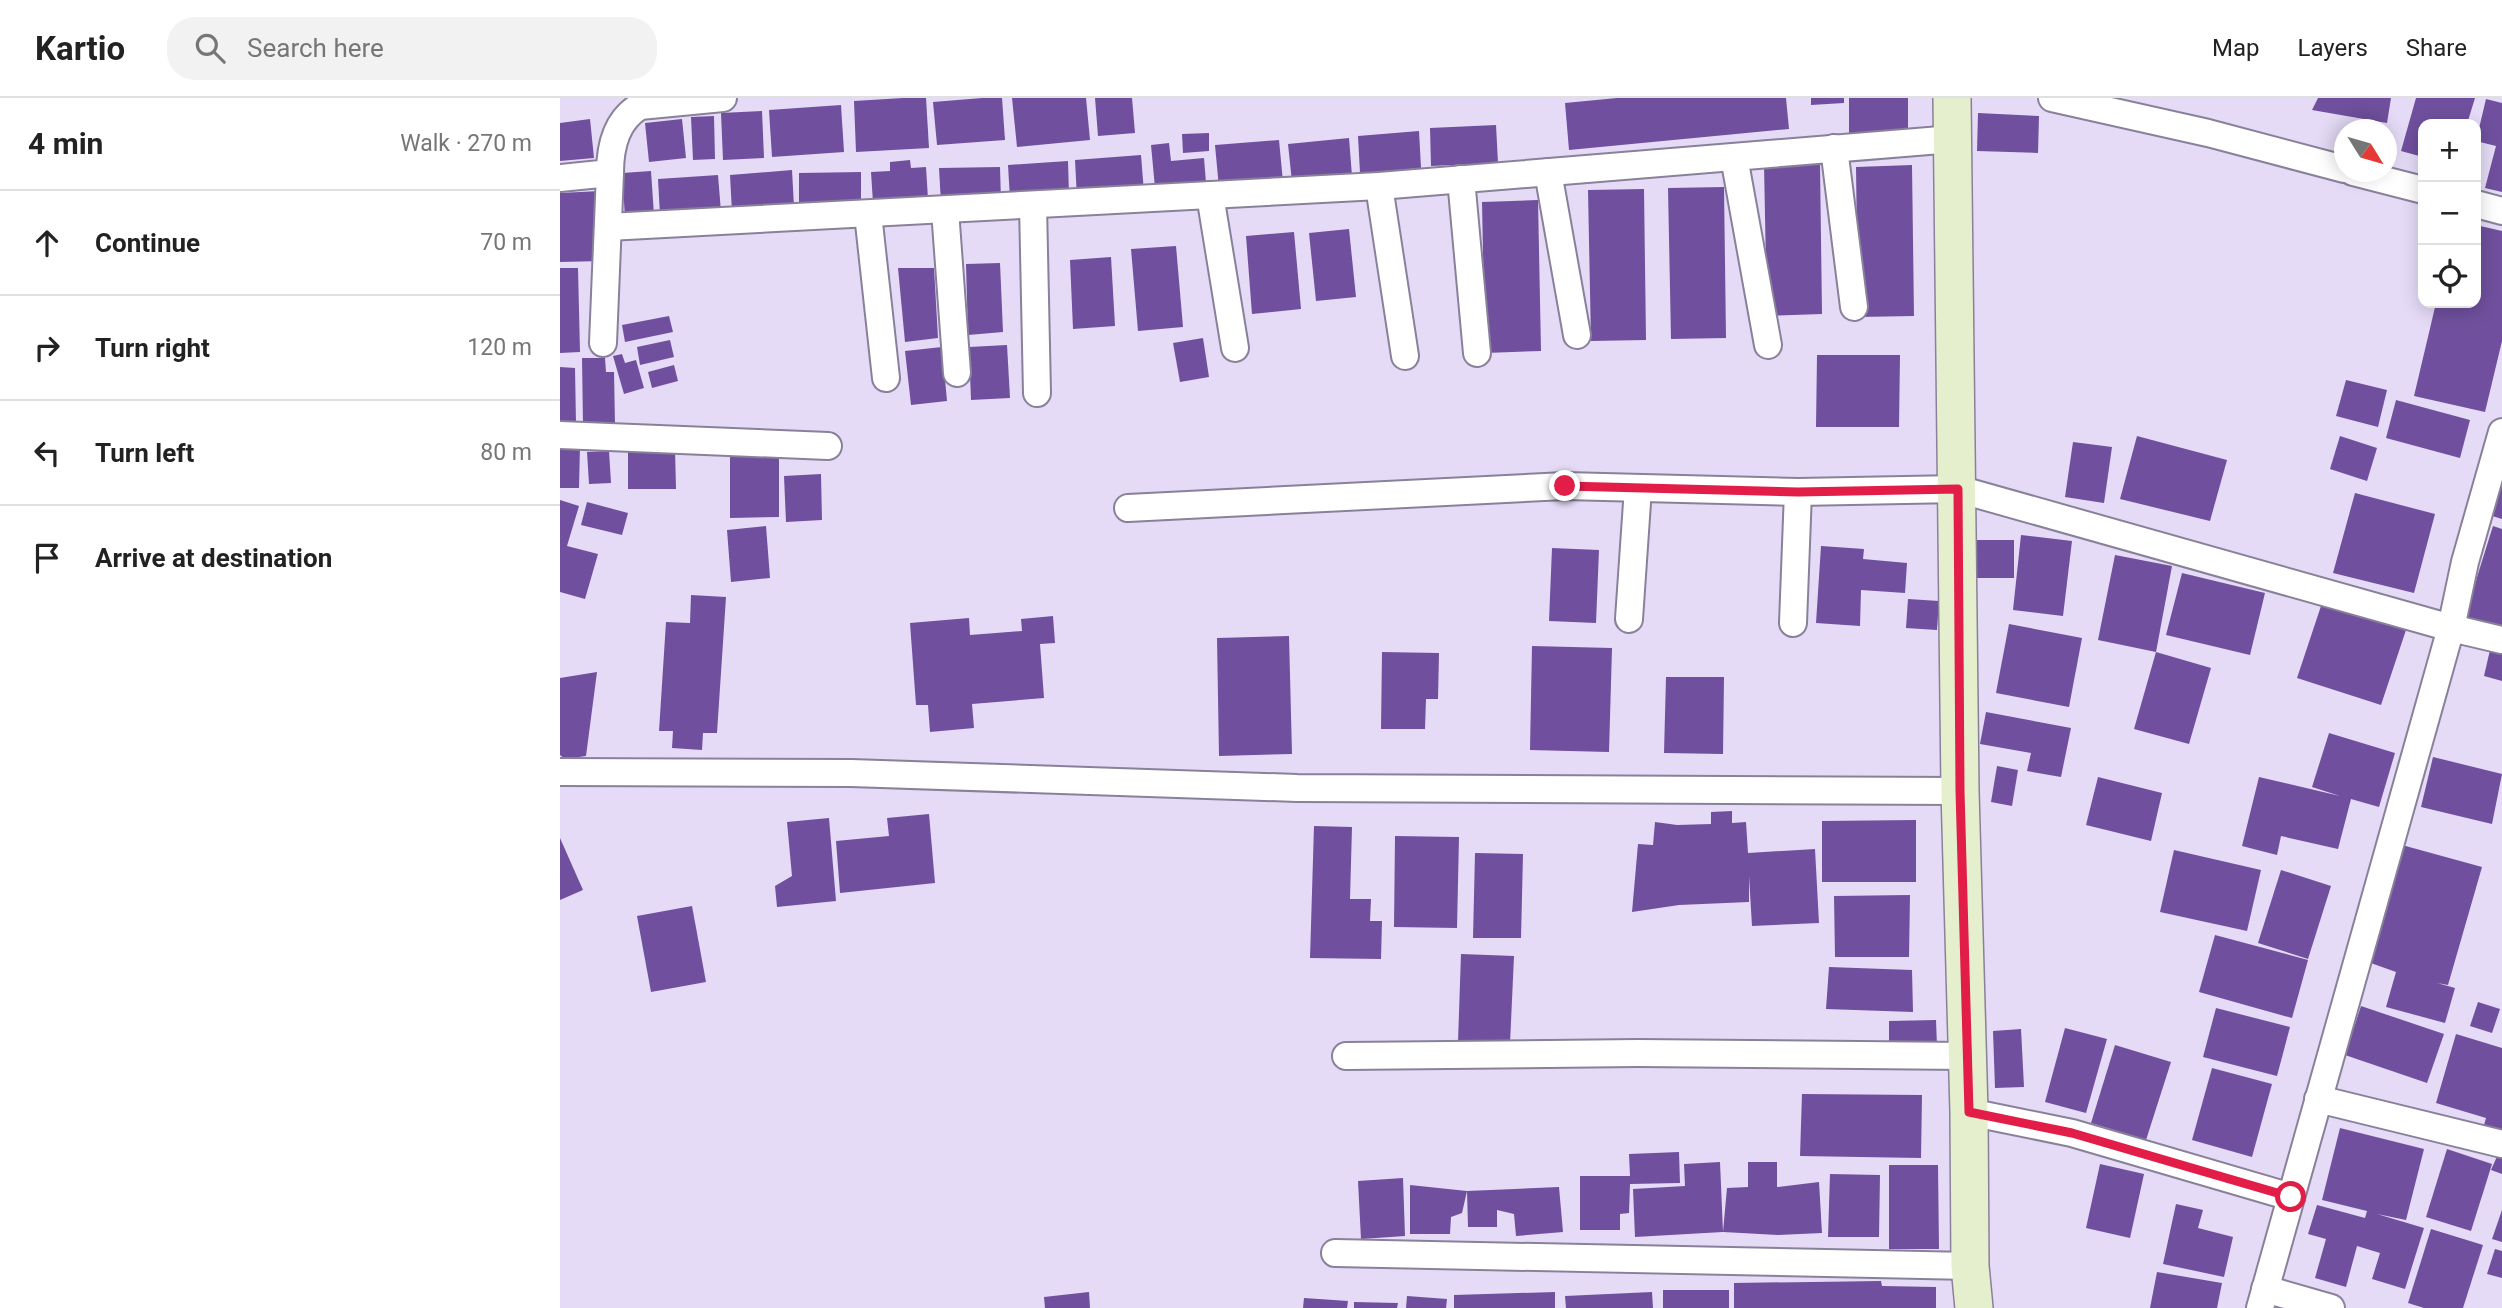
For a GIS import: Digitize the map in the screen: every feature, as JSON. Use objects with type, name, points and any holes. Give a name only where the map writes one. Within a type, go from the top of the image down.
[{"type":"street","points":[[603,344],[610,153],[620,123],[640,106],[723,98]]},
{"type":"street","points":[[1952,98],[1960,791],[1969,1112],[1970,1266],[1974,1308]]},
{"type":"street","points":[[2052,98],[2208,133],[2334,166]]},
{"type":"street","points":[[608,227],[1379,186],[1953,138]]},
{"type":"street","points":[[1833,148],[1854,307]]},
{"type":"street","points":[[1734,157],[1768,345]]},
{"type":"street","points":[[1548,172],[1577,335]]},
{"type":"street","points":[[560,178],[610,173]]},
{"type":"street","points":[[1461,179],[1477,353]]},
{"type":"street","points":[[2392,182],[2418,189]]},
{"type":"street","points":[[1379,186],[1405,356]]},
{"type":"street","points":[[1210,195],[1235,348]]},
{"type":"street","points":[[1033,205],[1037,393]]},
{"type":"street","points":[[2481,205],[2502,211]]},
{"type":"street","points":[[945,209],[957,373]]},
{"type":"street","points":[[869,214],[886,378]]},
{"type":"street","points":[[2331,1308],[2262,1299],[2451,628],[2468,550],[2502,432]]},
{"type":"street","points":[[560,435],[828,446]]},
{"type":"street","points":[[1128,508],[1565,486],[1798,492],[1958,489],[2502,640]]},
{"type":"street","points":[[1629,619],[1638,488]]},
{"type":"street","points":[[1793,622],[1798,492]]},
{"type":"street","points":[[560,772],[851,773],[1297,788],[1960,791]]},
{"type":"street","points":[[1346,1056],[1652,1053],[1967,1056]]},
{"type":"street","points":[[2318,1099],[2502,1144]]},
{"type":"street","points":[[1969,1112],[2072,1133],[2291,1197]]},
{"type":"street","points":[[1335,1253],[1970,1266]]},
{"type":"building","points":[[926,98],[929,148],[856,152],[854,101]]},
{"type":"building","points":[[1002,98],[1005,140],[937,145],[933,102]]},
{"type":"building","points":[[1012,98],[1086,98],[1090,140],[1017,147]]},
{"type":"building","points":[[1095,98],[1132,98],[1135,133],[1098,136]]},
{"type":"building","points":[[1617,98],[1786,98],[1789,129],[1569,150],[1565,103]]},
{"type":"building","points":[[1811,98],[1844,98],[1844,103],[1811,105]]},
{"type":"building","points":[[1849,98],[1908,98],[1908,133],[1849,134]]},
{"type":"building","points":[[2318,98],[2391,98],[2388,119],[2364,119],[2312,110]]},
{"type":"building","points":[[2416,98],[2475,98],[2469,119],[2418,119],[2418,156],[2401,151]]},
{"type":"building","points":[[2486,99],[2502,103],[2502,192],[2485,188],[2496,146],[2481,142],[2481,120]]},
{"type":"building","points":[[841,105],[844,152],[772,157],[769,110]]},
{"type":"building","points":[[762,111],[764,158],[723,160],[721,113]]},
{"type":"building","points":[[1978,113],[2039,116],[2038,153],[1977,151]]},
{"type":"building","points":[[714,116],[715,159],[693,160],[691,117]]},
{"type":"building","points":[[590,119],[594,158],[560,161],[560,123]]},
{"type":"building","points":[[682,119],[686,158],[649,162],[645,123]]},
{"type":"building","points":[[1496,125],[1498,163],[1431,166],[1430,128]]},
{"type":"building","points":[[1419,131],[1421,168],[1360,173],[1358,136]]},
{"type":"building","points":[[1209,133],[1209,151],[1183,153],[1182,134]]},
{"type":"building","points":[[1349,138],[1352,176],[1292,182],[1288,144]]},
{"type":"building","points":[[1279,140],[1283,182],[1219,188],[1215,145]]},
{"type":"building","points":[[1169,143],[1171,161],[1204,158],[1206,183],[1155,188],[1151,145]]},
{"type":"building","points":[[1141,155],[1144,193],[1077,198],[1075,160]]},
{"type":"building","points":[[910,160],[911,168],[926,167],[928,199],[873,203],[871,172],[890,171],[890,162]]},
{"type":"building","points":[[1068,161],[1069,195],[1010,199],[1008,165]]},
{"type":"building","points":[[1820,163],[1822,314],[1767,316],[1764,165]]},
{"type":"building","points":[[1912,165],[1914,316],[1858,317],[1856,167]]},
{"type":"building","points":[[1000,167],[1001,201],[941,203],[939,168]]},
{"type":"building","points":[[792,170],[794,207],[732,212],[730,175]]},
{"type":"building","points":[[651,171],[654,215],[625,217],[622,173]]},
{"type":"building","points":[[861,172],[861,205],[799,207],[799,173]]},
{"type":"building","points":[[718,175],[721,212],[660,215],[658,179]]},
{"type":"building","points":[[1724,187],[1726,338],[1671,339],[1668,188]]},
{"type":"building","points":[[1644,189],[1646,340],[1591,341],[1588,190]]},
{"type":"building","points":[[600,191],[602,261],[560,262],[560,193]]},
{"type":"building","points":[[1538,200],[1541,351],[1485,353],[1482,202]]},
{"type":"building","points":[[2481,226],[2502,231],[2502,341],[2485,412],[2414,396],[2435,308],[2481,308]]},
{"type":"building","points":[[1349,229],[1356,297],[1316,301],[1309,233]]},
{"type":"building","points":[[1294,232],[1301,309],[1252,314],[1246,236]]},
{"type":"building","points":[[1176,246],[1183,327],[1138,331],[1131,249]]},
{"type":"building","points":[[1111,257],[1115,326],[1073,329],[1070,260]]},
{"type":"building","points":[[1000,263],[1003,332],[968,335],[966,264]]},
{"type":"building","points":[[560,268],[578,268],[580,352],[560,353]]},
{"type":"building","points":[[898,268],[934,268],[938,338],[905,342]]},
{"type":"building","points":[[669,316],[673,332],[625,342],[622,325]]},
{"type":"building","points":[[1203,338],[1209,377],[1180,382],[1173,343]]},
{"type":"building","points":[[670,340],[674,357],[640,365],[637,347]]},
{"type":"building","points":[[1007,345],[1010,398],[971,400],[969,347]]},
{"type":"building","points":[[942,347],[947,401],[911,405],[905,351]]},
{"type":"building","points":[[622,354],[625,363],[636,360],[644,388],[624,394],[613,356]]},
{"type":"building","points":[[1817,355],[1900,355],[1899,427],[1816,427]]},
{"type":"building","points":[[582,358],[605,358],[606,372],[614,372],[615,425],[583,425]]},
{"type":"building","points":[[674,365],[678,381],[652,388],[648,372]]},
{"type":"building","points":[[560,367],[575,368],[576,424],[560,425]]},
{"type":"building","points":[[2346,380],[2387,390],[2378,427],[2336,416]]},
{"type":"building","points":[[2396,400],[2470,420],[2460,458],[2386,438]]},
{"type":"building","points":[[2137,436],[2227,460],[2210,521],[2120,499]]},
{"type":"building","points":[[2340,436],[2377,448],[2367,481],[2330,469]]},
{"type":"building","points":[[2073,442],[2112,447],[2104,503],[2065,497]]},
{"type":"building","points":[[560,446],[580,446],[579,488],[560,488]]},
{"type":"building","points":[[779,446],[779,517],[730,518],[730,447]]},
{"type":"building","points":[[628,449],[675,449],[676,489],[628,489]]},
{"type":"building","points":[[609,451],[611,483],[589,484],[587,452]]},
{"type":"building","points":[[2502,470],[2502,519],[2489,515]]},
{"type":"building","points":[[821,474],[822,520],[786,522],[784,476]]},
{"type":"building","points":[[2355,493],[2435,514],[2414,593],[2333,573]]},
{"type":"building","points":[[560,500],[579,506],[567,546],[598,554],[585,599],[560,592]]},
{"type":"building","points":[[587,502],[628,513],[622,535],[581,525]]},
{"type":"building","points":[[766,526],[770,578],[731,582],[727,530]]},
{"type":"building","points":[[2493,526],[2502,529],[2502,629],[2464,619]]},
{"type":"building","points":[[2021,535],[2072,541],[2063,616],[2013,610]]},
{"type":"building","points":[[1974,540],[2014,540],[2014,578],[1973,578]]},
{"type":"building","points":[[1821,546],[1864,549],[1863,559],[1907,563],[1905,593],[1861,590],[1860,626],[1816,623]]},
{"type":"building","points":[[1552,548],[1599,550],[1596,623],[1549,621]]},
{"type":"building","points":[[2115,555],[2172,566],[2156,652],[2098,640]]},
{"type":"building","points":[[2182,573],[2265,593],[2250,655],[2166,635]]},
{"type":"building","points":[[691,595],[726,597],[717,733],[703,733],[702,750],[672,748],[673,731],[659,731],[666,622],[690,623]]},
{"type":"building","points":[[1908,599],[1939,601],[1937,630],[1906,628]]},
{"type":"building","points":[[2322,603],[2406,630],[2381,705],[2297,678]]},
{"type":"building","points":[[1053,616],[1055,643],[1040,644],[1044,698],[972,704],[974,728],[930,732],[928,705],[916,705],[910,623],[969,618],[970,635],[1022,631],[1021,619]]},
{"type":"building","points":[[2009,624],[2082,638],[2069,707],[1996,693]]},
{"type":"building","points":[[1289,636],[1292,754],[1219,756],[1217,638]]},
{"type":"building","points":[[1532,646],[1612,648],[1609,752],[1530,750]]},
{"type":"building","points":[[2490,650],[2502,652],[2502,681],[2484,676]]},
{"type":"building","points":[[1382,652],[1439,653],[1438,699],[1426,699],[1425,729],[1381,729]]},
{"type":"building","points":[[2156,652],[2211,668],[2189,744],[2134,729]]},
{"type":"building","points":[[597,672],[586,756],[565,759],[560,755],[560,678]]},
{"type":"building","points":[[1666,677],[1724,677],[1723,754],[1664,753]]},
{"type":"building","points":[[1986,712],[2071,728],[2061,777],[2027,771],[2031,753],[1980,744]]},
{"type":"building","points":[[2329,733],[2395,753],[2379,807],[2351,799],[2338,849],[2281,836],[2277,855],[2242,846],[2259,777],[2340,796],[2312,787]]},
{"type":"building","points":[[2433,757],[2502,774],[2492,824],[2421,807]]},
{"type":"building","points":[[1997,766],[2018,770],[2012,806],[1991,802]]},
{"type":"building","points":[[2098,777],[2162,793],[2151,841],[2086,825]]},
{"type":"building","points":[[1732,811],[1732,823],[1746,822],[1748,853],[1815,849],[1819,923],[1752,926],[1749,876],[1749,902],[1679,905],[1632,912],[1638,844],[1653,845],[1655,822],[1677,825],[1711,824],[1711,812]]},
{"type":"building","points":[[929,814],[935,883],[840,893],[836,841],[889,836],[887,818]]},
{"type":"building","points":[[829,818],[836,901],[777,907],[775,886],[792,876],[787,822]]},
{"type":"building","points":[[1916,820],[1916,882],[1822,882],[1822,821]]},
{"type":"building","points":[[1314,826],[1352,827],[1350,899],[1371,899],[1370,921],[1382,921],[1381,959],[1310,958]]},
{"type":"building","points":[[1395,836],[1459,837],[1457,928],[1394,927]]},
{"type":"building","points":[[560,838],[583,890],[560,900]]},
{"type":"building","points":[[2402,845],[2482,867],[2448,985],[2437,983],[2455,988],[2445,1023],[2386,1007],[2396,972],[2368,962]]},
{"type":"building","points":[[2174,850],[2261,870],[2247,931],[2160,912]]},
{"type":"building","points":[[1475,853],[1523,854],[1521,938],[1473,938]]},
{"type":"building","points":[[2281,870],[2331,886],[2308,959],[2258,943]]},
{"type":"building","points":[[1910,895],[1909,957],[1835,957],[1834,896]]},
{"type":"building","points":[[692,906],[706,982],[651,992],[637,916]]},
{"type":"building","points":[[2215,935],[2308,960],[2292,1018],[2199,992]]},
{"type":"building","points":[[1461,954],[1514,956],[1510,1044],[1458,1042]]},
{"type":"building","points":[[1829,967],[1912,970],[1913,1012],[1826,1009]]},
{"type":"building","points":[[2478,1002],[2500,1009],[2492,1033],[2470,1026]]},
{"type":"building","points":[[2361,1006],[2444,1034],[2427,1083],[2345,1055]]},
{"type":"building","points":[[2216,1008],[2290,1027],[2277,1076],[2203,1057]]},
{"type":"building","points":[[1936,1020],[1937,1047],[1889,1048],[1889,1021]]},
{"type":"building","points":[[2065,1028],[2107,1039],[2086,1113],[2045,1102]]},
{"type":"building","points":[[2021,1029],[2024,1087],[1995,1088],[1993,1031]]},
{"type":"building","points":[[2456,1034],[2502,1048],[2502,1130],[2484,1125],[2486,1118],[2436,1103]]},
{"type":"building","points":[[2115,1045],[2171,1062],[2146,1140],[2091,1123]]},
{"type":"building","points":[[2212,1068],[2272,1084],[2252,1157],[2192,1140]]},
{"type":"building","points":[[1802,1094],[1922,1095],[1921,1158],[1800,1156]]},
{"type":"building","points":[[2340,1128],[2424,1149],[2406,1220],[2377,1214],[2424,1228],[2405,1289],[2372,1279],[2380,1253],[2357,1246],[2346,1287],[2315,1278],[2326,1239],[2308,1234],[2317,1205],[2365,1218],[2367,1211],[2322,1200]]},
{"type":"building","points":[[2447,1149],[2492,1164],[2471,1231],[2426,1217]]},
{"type":"building","points":[[1679,1152],[1680,1183],[1630,1184],[1629,1213],[1620,1214],[1620,1230],[1580,1230],[1580,1176],[1630,1176],[1629,1154]]},
{"type":"building","points":[[2499,1152],[2502,1154],[2502,1174],[2491,1170]]},
{"type":"building","points":[[1720,1162],[1723,1232],[1635,1237],[1633,1189],[1685,1186],[1684,1164]]},
{"type":"building","points":[[1748,1162],[1777,1162],[1777,1187],[1819,1182],[1822,1233],[1778,1235],[1723,1232],[1727,1188],[1748,1187]]},
{"type":"building","points":[[2100,1164],[2144,1174],[2130,1238],[2086,1228]]},
{"type":"building","points":[[1889,1165],[1938,1165],[1939,1249],[1889,1249]]},
{"type":"building","points":[[1830,1174],[1880,1175],[1879,1237],[1828,1237]]},
{"type":"building","points":[[1403,1178],[1405,1236],[1361,1239],[1358,1181]]},
{"type":"building","points":[[1410,1185],[1467,1191],[1462,1213],[1451,1217],[1450,1234],[1410,1234]]},
{"type":"building","points":[[1559,1187],[1563,1232],[1516,1236],[1514,1214],[1497,1210],[1497,1227],[1468,1227],[1467,1191]]},
{"type":"building","points":[[2176,1204],[2203,1210],[2198,1228],[2233,1237],[2224,1277],[2163,1264]]},
{"type":"building","points":[[2502,1210],[2502,1242],[2492,1239]]},
{"type":"building","points":[[2431,1229],[2483,1245],[2463,1308],[2424,1308],[2408,1303]]},
{"type":"building","points":[[2495,1249],[2502,1251],[2502,1278],[2487,1274]]},
{"type":"building","points":[[2157,1272],[2222,1283],[2217,1308],[2150,1308]]},
{"type":"building","points":[[1881,1281],[1882,1286],[1936,1287],[1936,1308],[1734,1308],[1734,1283]]},
{"type":"building","points":[[1663,1290],[1729,1290],[1729,1308],[1663,1308]]},
{"type":"building","points":[[1089,1292],[1090,1308],[1045,1308],[1044,1297]]},
{"type":"building","points":[[1555,1292],[1555,1308],[1454,1308],[1454,1295]]},
{"type":"building","points":[[1652,1292],[1653,1308],[1566,1308],[1565,1296]]},
{"type":"building","points":[[1407,1296],[1447,1299],[1446,1308],[1406,1308]]},
{"type":"building","points":[[1304,1298],[1348,1301],[1347,1308],[1303,1308]]},
{"type":"building","points":[[1354,1302],[1398,1303],[1397,1308],[1354,1308]]},
{"type":"route","points":[[1565,486],[1798,492],[1958,489],[1960,791],[1969,1112],[2072,1133],[2291,1197]]}]
